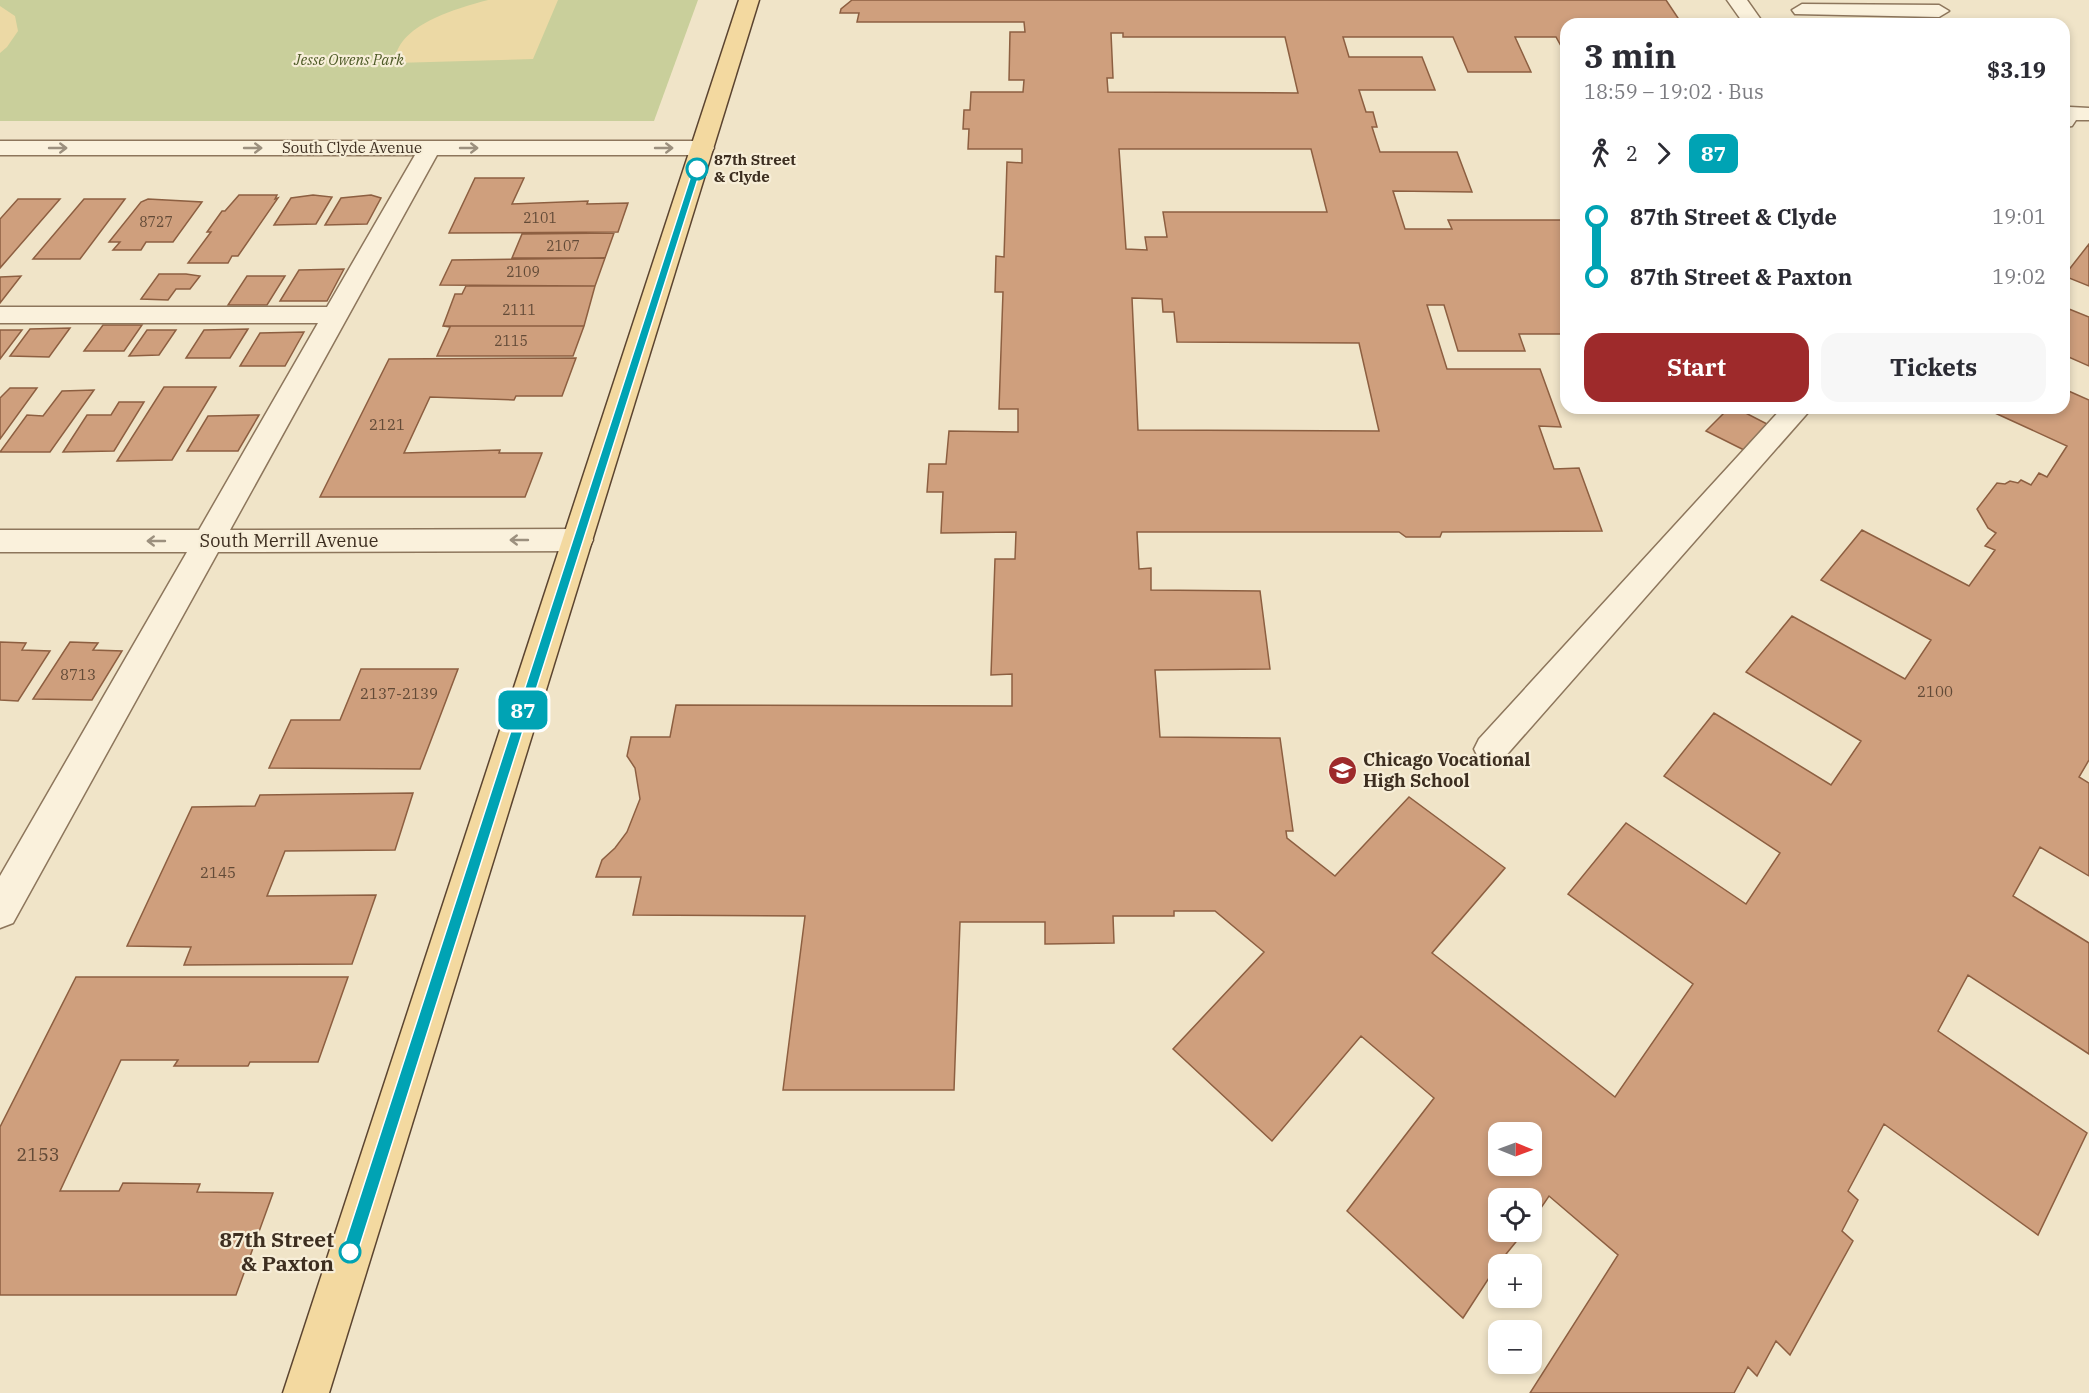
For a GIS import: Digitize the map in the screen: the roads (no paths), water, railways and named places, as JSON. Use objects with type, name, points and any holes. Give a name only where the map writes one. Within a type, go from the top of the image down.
[{"type":"main road","points":[[306,1393],[749,0]]},
{"type":"street","points":[[1737,0],[1750,18]]},
{"type":"street","points":[[1802,11],[1884,17],[1939,10]]},
{"type":"street","name":"South Clyde Avenue","points":[[0,148],[703,148]]},
{"type":"street","points":[[5,893],[208,541],[430,148]]},
{"type":"street","points":[[0,315],[336,315]]},
{"type":"street","points":[[1491,749],[1793,414]]},
{"type":"street","name":"South Merrill Avenue","points":[[0,541],[578,540]]},
{"type":"place","name":"87th Street & Clyde","points":[[697,169]]},
{"type":"place","name":"Chicago Vocational High School","points":[[1342,770]]},
{"type":"place","name":"87th Street & Paxton","points":[[350,1252]]},
{"type":"park label","name":"Jesse Owens Park","points":[[349,60]]}]
